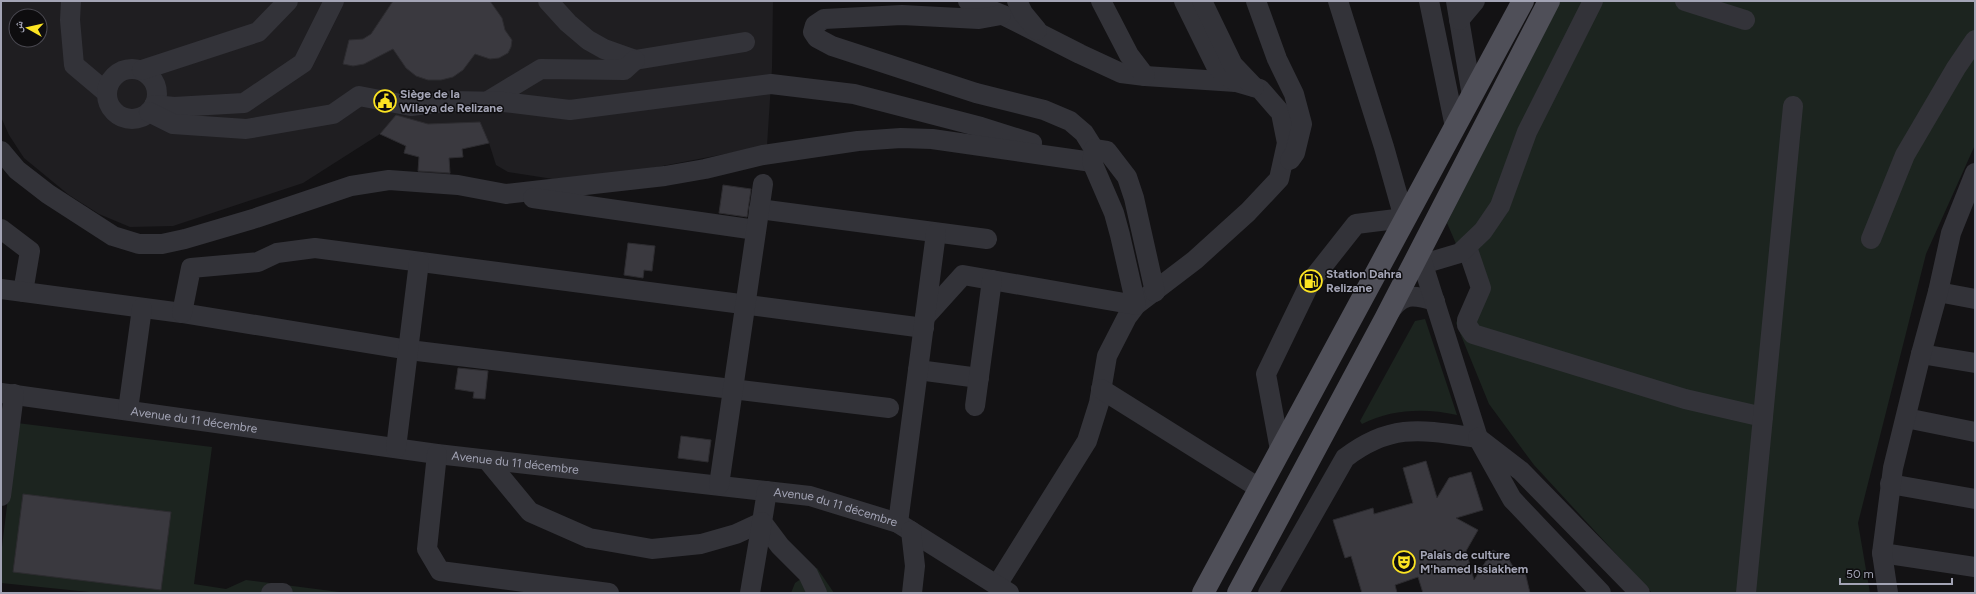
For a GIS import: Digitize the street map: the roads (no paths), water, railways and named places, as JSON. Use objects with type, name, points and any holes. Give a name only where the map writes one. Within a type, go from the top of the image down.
[{"type":"main road","points":[[1203,593],[1404,218],[1523,1]]},
{"type":"main road","points":[[1238,593],[1384,319],[1421,258],[1549,1]]},
{"type":"street","points":[[71,1],[70,20],[74,65],[106,92]]},
{"type":"street","points":[[142,70],[148,74],[157,88],[157,97],[152,109],[142,117],[134,119],[121,117],[111,108],[107,100],[106,92],[110,80],[118,72],[126,69],[142,70],[258,32],[288,1]]},
{"type":"street","points":[[152,109],[244,104],[303,63],[334,1]]},
{"type":"street","points":[[548,1],[568,23],[588,40],[604,50],[634,60],[745,42]]},
{"type":"street","points":[[968,1],[1003,15],[1121,73],[1245,84]]},
{"type":"street","points":[[1017,1],[1024,14],[1040,33]]},
{"type":"street","points":[[1101,1],[1129,55],[1145,76]]},
{"type":"street","points":[[1184,1],[1216,66],[1245,84],[1260,89],[1281,113],[1287,143],[1279,179]]},
{"type":"street","points":[[1202,1],[1232,65],[1245,84]]},
{"type":"street","points":[[1002,590],[1087,441],[1101,389],[1107,356],[1127,317],[1136,305],[1195,260],[1248,212],[1279,179],[1295,153],[1302,124],[1294,94],[1277,58],[1256,1]]},
{"type":"street","points":[[1280,450],[1266,374],[1311,281],[1356,224],[1404,218],[1384,147],[1338,1]]},
{"type":"street","points":[[1429,1],[1455,126]]},
{"type":"street","points":[[1472,96],[1458,10],[1475,1]]},
{"type":"street","points":[[1591,589],[1512,499],[1478,438],[1421,258],[1460,253],[1483,231],[1500,206],[1527,132],[1594,1]]},
{"type":"street","points":[[1685,1],[1745,20]]},
{"type":"street","points":[[1003,15],[979,19],[902,15],[824,19],[815,25],[813,32],[817,38],[832,46],[976,93],[1044,110],[1070,121],[1084,134],[1114,213],[1136,305]]},
{"type":"street","points":[[1871,239],[1904,155],[1956,68],[1975,40]]},
{"type":"street","points":[[488,101],[541,68],[624,70],[634,60]]},
{"type":"street","points":[[152,109],[173,124],[246,129],[333,114],[359,96],[410,106],[453,100],[504,102],[570,110],[771,84],[854,94],[1093,156]]},
{"type":"street","points":[[1746,593],[1793,106]]},
{"type":"street","points":[[506,194],[665,176],[705,169],[763,155],[858,141],[901,138],[932,139],[1093,156],[1107,151],[1127,177],[1134,198],[1155,292]]},
{"type":"street","points":[[1,151],[17,170],[48,194],[113,236],[138,244],[162,244],[185,239],[256,218],[351,186],[389,180],[408,180],[458,185],[506,194],[756,230]]},
{"type":"street","points":[[1888,593],[1882,553],[1890,484],[1921,354],[1938,292],[1951,233],[1975,174]]},
{"type":"street","points":[[719,485],[763,184]]},
{"type":"street","points":[[759,209],[987,239]]},
{"type":"street","points":[[1,229],[30,251],[23,292]]},
{"type":"street","points":[[912,593],[915,566],[905,527],[918,370],[936,233]]},
{"type":"street","points":[[1467,247],[1481,288],[1467,320],[1467,325],[1473,334],[1685,399],[1763,417]]},
{"type":"street","points":[[182,313],[191,268],[258,262],[277,253],[316,248],[745,305],[924,323]]},
{"type":"street","points":[[396,448],[419,262]]},
{"type":"street","points":[[924,323],[963,275],[1136,305]]},
{"type":"street","points":[[975,406],[992,280]]},
{"type":"street","points":[[1,289],[182,313],[409,350],[889,408]]},
{"type":"street","points":[[1938,292],[1975,299]]},
{"type":"street","points":[[1384,319],[1396,302],[1415,295],[1435,301]]},
{"type":"street","points":[[128,410],[142,308]]},
{"type":"street","points":[[1921,354],[1975,363]]},
{"type":"street","points":[[918,370],[979,378]]},
{"type":"street","points":[[1101,389],[1260,488]]},
{"type":"street","points":[[1,496],[7,394]]},
{"type":"street","name":"Avenue du 11 décembre","points":[[7,394],[437,454],[810,496],[905,527],[1002,590]]},
{"type":"street","points":[[1906,418],[1975,432]]},
{"type":"street","points":[[1268,593],[1345,458],[1360,447],[1391,433],[1407,430],[1478,438],[1521,471],[1640,593]]},
{"type":"street","points":[[437,454],[427,549],[440,570],[609,593]]},
{"type":"street","points":[[487,460],[530,512],[589,538],[652,549],[701,544],[736,534],[762,522]]},
{"type":"street","points":[[1890,484],[1975,499]]},
{"type":"street","points":[[750,593],[767,491]]},
{"type":"street","points":[[762,522],[780,546],[808,574],[817,593]]},
{"type":"street","points":[[1882,553],[1975,567]]},
{"type":"street","points":[[270,593],[283,593]]},
{"type":"place","name":"Siège de la Wilaya de Relizane","points":[[385,101]]},
{"type":"place","name":"Station Dahra Relizane","points":[[1311,281]]},
{"type":"place","name":"Palais de culture M'hamed Issiakhem","points":[[1404,562]]}]
